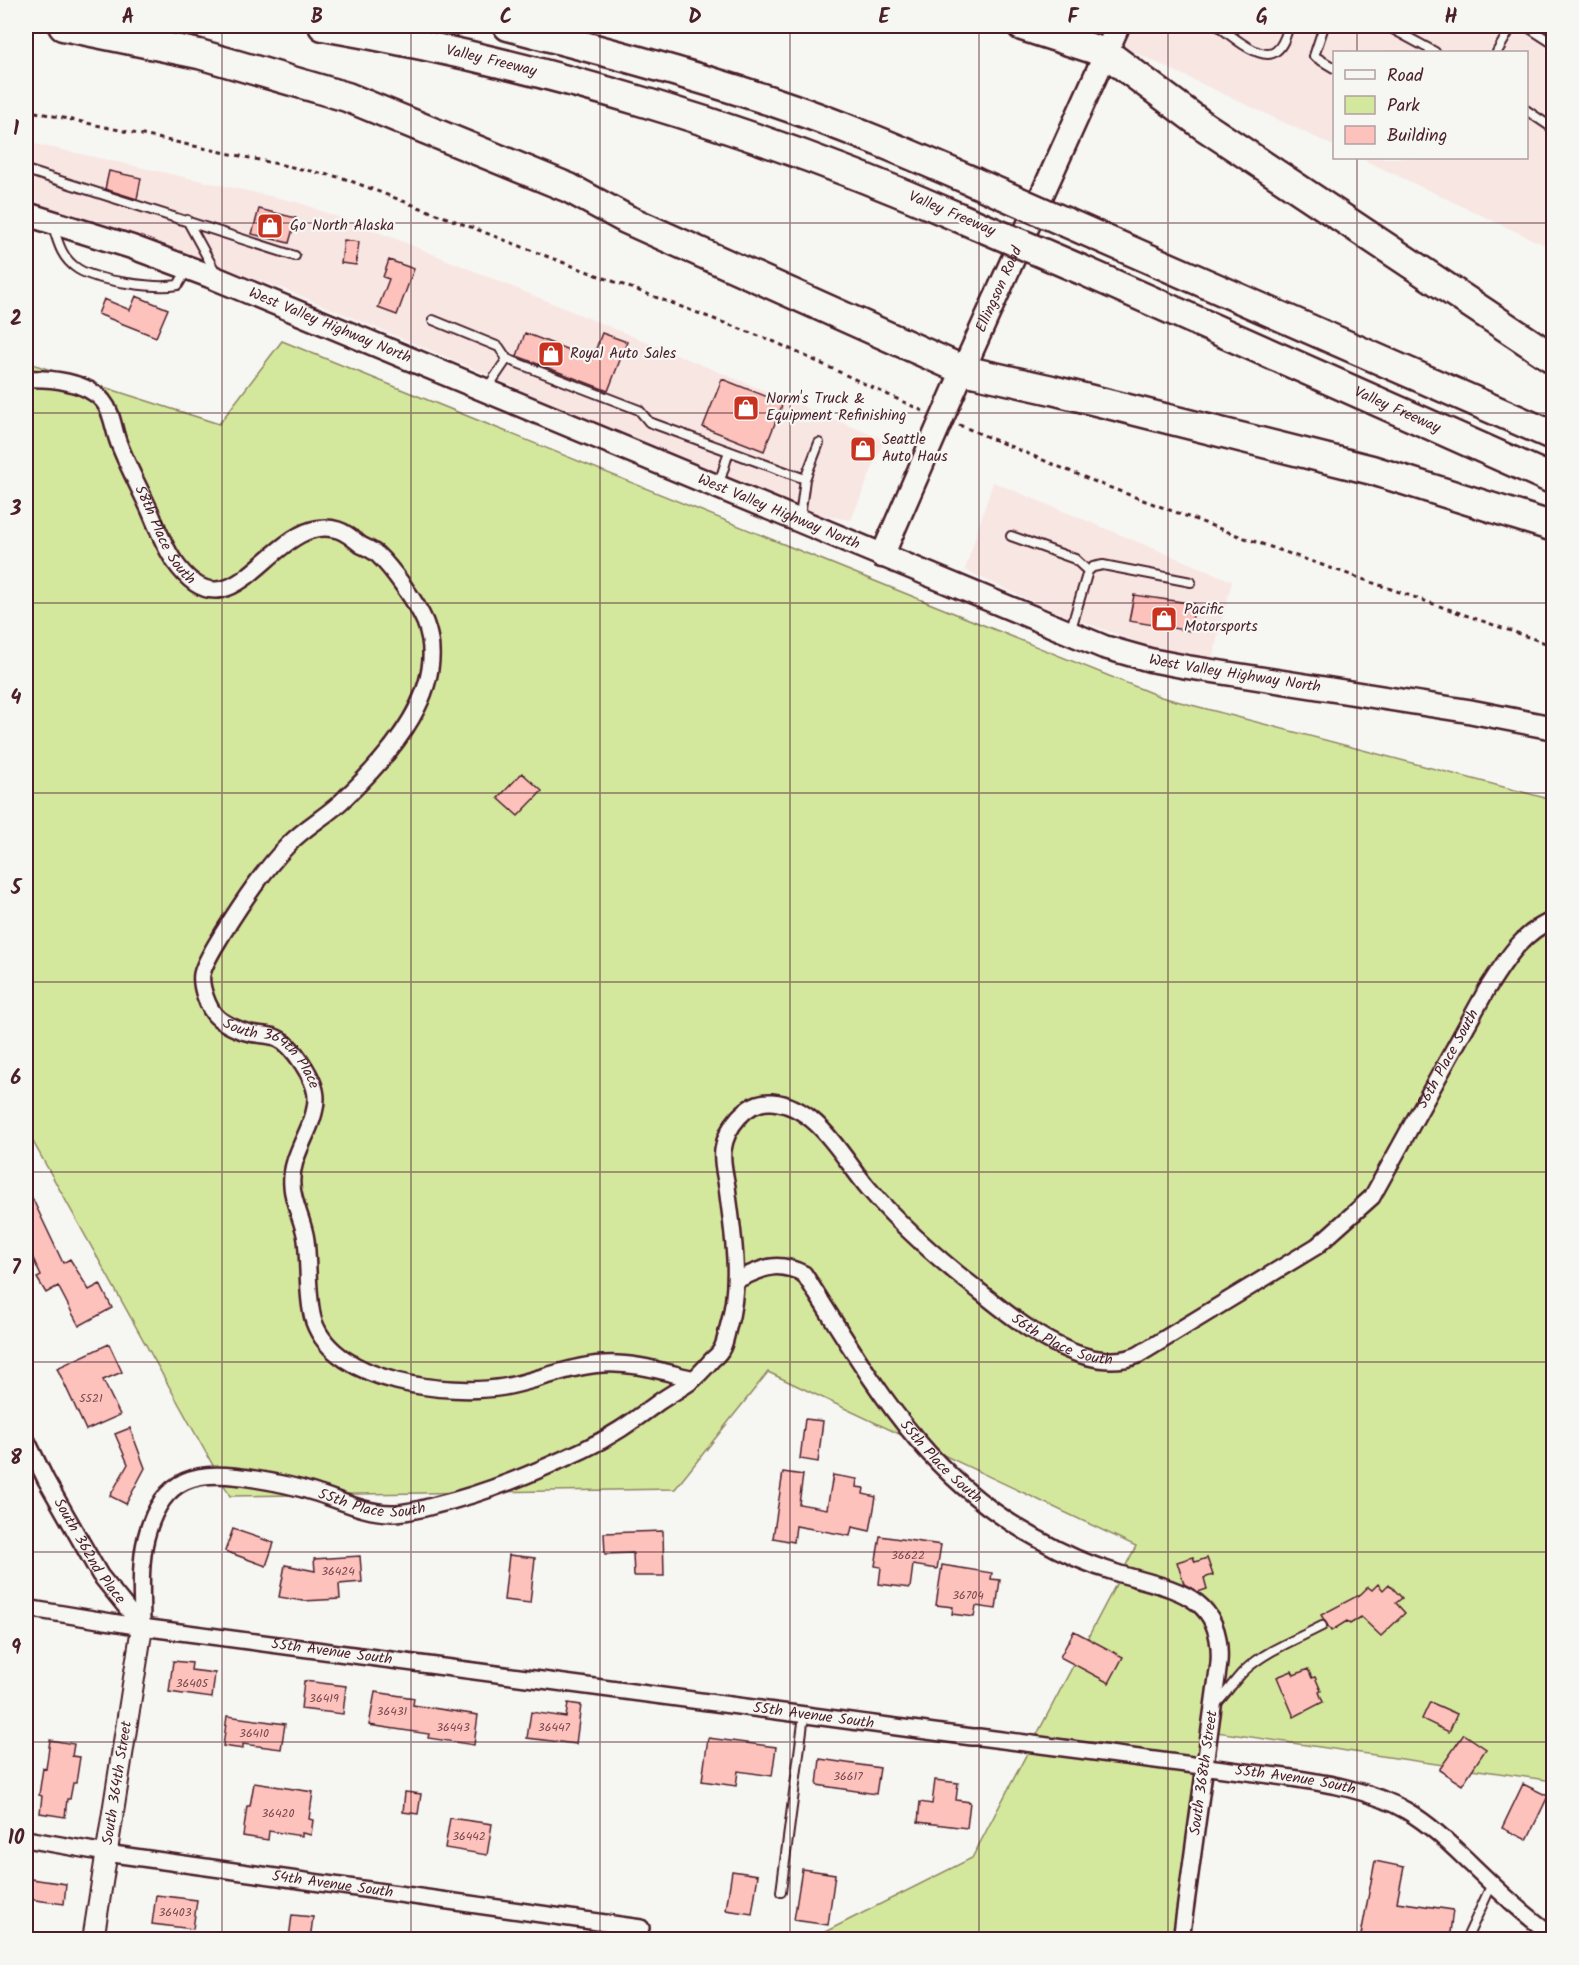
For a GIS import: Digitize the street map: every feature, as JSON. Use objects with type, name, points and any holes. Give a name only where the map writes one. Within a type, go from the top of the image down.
[{"type":"highway","points":[[63,26],[199,54],[347,97],[569,188],[626,219],[963,370],[1372,470],[1554,527]]},
{"type":"highway","name":"Valley Freeway","points":[[323,26],[501,64],[684,114],[843,170],[1082,270],[1554,480]]},
{"type":"highway","points":[[508,26],[693,76],[773,101],[860,133],[1554,436]]},
{"type":"highway","points":[[1022,26],[1106,53],[1204,126],[1554,359]]},
{"type":"main road","name":"Ellingson Road","points":[[882,556],[1118,26]]},
{"type":"main road","name":"West Valley Highway North","points":[[26,214],[132,247],[220,280],[1104,647],[1150,660],[1230,675],[1468,711],[1554,728]]},
{"type":"street","name":"58th Place South","points":[[26,379],[41,378],[86,387],[101,398],[110,411],[117,440],[171,557],[185,575],[198,585],[211,589],[227,589],[241,583],[276,550],[294,538],[316,529],[338,530],[377,554]]},
{"type":"street","name":"South 364th Place","points":[[377,554],[416,604],[427,626],[431,661],[428,683],[423,697],[394,745],[345,799],[294,838],[261,874],[215,947],[201,976],[206,999],[216,1017],[244,1033],[279,1038],[307,1068],[316,1097],[309,1126],[294,1161],[292,1187],[306,1234],[314,1321],[322,1337],[335,1352],[351,1363],[380,1377],[408,1384],[462,1389],[500,1387],[584,1366],[606,1364],[654,1369],[694,1380]]},
{"type":"street","name":"56th Place South","points":[[694,1380],[722,1349],[732,1314],[737,1280],[722,1160],[723,1148],[729,1131],[740,1116],[756,1104],[773,1102],[794,1108],[812,1120],[870,1191],[907,1229],[961,1277],[1020,1324],[1058,1346],[1081,1354],[1113,1360],[1131,1358],[1317,1246],[1372,1197],[1502,965],[1530,933],[1554,920]]},
{"type":"street","name":"55th Place South","points":[[737,1280],[767,1267],[790,1266],[804,1274],[888,1405],[914,1438],[959,1485],[1009,1523],[1040,1541],[1114,1572],[1180,1592],[1194,1599],[1205,1609]]},
{"type":"street","name":"55th Place South","points":[[142,1627],[146,1539],[154,1514],[163,1500],[172,1489],[186,1480],[207,1475],[244,1477],[315,1492],[369,1511],[393,1513],[410,1511],[452,1502],[567,1458],[630,1425],[660,1401],[694,1380]]},
{"type":"street","name":"South 362nd Place","points":[[26,1439],[46,1480],[100,1575],[142,1627]]},
{"type":"street","name":"55th Avenue South","points":[[26,1608],[142,1627],[1315,1782],[1346,1789],[1407,1811],[1424,1822],[1554,1936]]},
{"type":"street","name":"South 368th Street","points":[[1181,1940],[1219,1647],[1215,1626],[1205,1609]]},
{"type":"street","name":"South 364th Street","points":[[93,1940],[142,1627]]},
{"type":"street","name":"54th Avenue South","points":[[26,1839],[106,1853],[641,1928]]},
{"type":"lane","points":[[1219,26],[1248,47],[1265,54],[1272,54],[1278,50],[1289,26]]},
{"type":"lane","points":[[1324,26],[1314,56],[1333,67]]},
{"type":"lane","points":[[1387,26],[1433,51]]},
{"type":"lane","points":[[1498,51],[1512,26]]},
{"type":"lane","points":[[1526,26],[1554,44]]},
{"type":"lane","points":[[1528,111],[1554,129]]},
{"type":"lane","points":[[26,170],[295,256]]},
{"type":"lane","points":[[187,220],[220,280]]},
{"type":"lane","points":[[52,222],[59,249],[77,269],[146,286],[165,287],[178,285],[189,268]]},
{"type":"lane","points":[[433,320],[499,347],[507,359],[639,410],[649,422],[806,479]]},
{"type":"lane","points":[[486,391],[489,383],[507,359]]},
{"type":"lane","points":[[799,521],[806,479],[819,443]]},
{"type":"lane","points":[[718,488],[729,451]]},
{"type":"lane","points":[[1011,536],[1075,560],[1088,572]]},
{"type":"lane","points":[[1070,633],[1088,572],[1093,567],[1103,565],[1191,582]]},
{"type":"lane","points":[[1213,1707],[1243,1672],[1259,1659],[1322,1626]]},
{"type":"lane","points":[[782,1892],[804,1715]]},
{"type":"lane","points":[[1466,1940],[1492,1884]]},
{"type":"path","points":[[26,110],[343,178],[775,342],[904,403],[1103,485],[1239,536],[1554,646]]},
{"type":"shaded area","points":[[1079,26],[1553,26],[1553,249],[1362,159],[1528,159],[1528,51],[1333,51],[1333,146]]},
{"type":"shaded area","points":[[26,142],[297,202],[396,239],[884,440],[851,520],[817,515],[652,449],[475,369],[289,291],[26,201]]},
{"type":"shaded area","points":[[993,482],[1232,581],[1212,659],[1158,650],[1044,607],[965,570]]},
{"type":"green space","points":[[282,341],[1161,697],[1553,800],[1553,1781],[1210,1731],[1181,1939],[811,1939],[972,1858],[1136,1546],[768,1372],[675,1489],[230,1496],[26,1129],[26,362],[219,424]]},
{"type":"building","points":[[109,171],[141,178],[137,199],[105,189]]},
{"type":"building","points":[[259,209],[296,218],[289,243],[252,234]]},
{"type":"building","points":[[344,240],[359,242],[356,265],[341,263]]},
{"type":"building","points":[[389,260],[414,269],[397,315],[378,308],[389,279],[383,277]]},
{"type":"building","points":[[136,296],[168,309],[156,337],[98,314],[104,299],[130,310]]},
{"type":"building","points":[[525,333],[592,359],[602,333],[627,342],[608,391],[517,356]]},
{"type":"building","points":[[722,379],[783,403],[764,451],[703,427]]},
{"type":"building","points":[[1134,595],[1195,604],[1190,631],[1129,621]]},
{"type":"building","points":[[522,773],[542,791],[518,816],[498,798]]},
{"type":"building","points":[[26,1185],[63,1263],[70,1259],[89,1290],[100,1284],[112,1308],[79,1326],[58,1286],[46,1293],[37,1278],[41,1276],[26,1243]]},
{"type":"building","points":[[109,1344],[122,1372],[103,1380],[120,1415],[86,1430],[57,1368]]},
{"type":"building","points":[[805,1419],[823,1421],[818,1462],[800,1459]]},
{"type":"building","points":[[130,1428],[145,1468],[126,1504],[110,1496],[128,1464],[115,1434]]},
{"type":"building","points":[[783,1472],[803,1475],[799,1504],[827,1509],[833,1475],[857,1479],[856,1487],[864,1488],[863,1494],[876,1497],[870,1531],[852,1527],[850,1536],[796,1526],[794,1542],[773,1538]]},
{"type":"building","points":[[233,1529],[274,1543],[266,1566],[225,1551]]},
{"type":"building","points":[[663,1531],[664,1576],[634,1576],[633,1553],[605,1554],[604,1533]]},
{"type":"building","points":[[880,1536],[941,1545],[937,1569],[913,1565],[910,1588],[879,1584],[881,1567],[875,1566]]},
{"type":"building","points":[[509,1555],[535,1558],[530,1603],[504,1600]]},
{"type":"building","points":[[360,1556],[362,1582],[339,1584],[340,1599],[303,1601],[279,1597],[285,1565],[315,1571],[314,1559]]},
{"type":"building","points":[[1193,1557],[1195,1562],[1207,1558],[1213,1575],[1204,1578],[1207,1589],[1198,1592],[1184,1584],[1177,1562]]},
{"type":"building","points":[[942,1565],[992,1573],[991,1579],[1000,1580],[996,1609],[976,1606],[974,1617],[952,1614],[953,1607],[936,1605]]},
{"type":"building","points":[[1378,1584],[1383,1590],[1389,1584],[1402,1598],[1396,1603],[1405,1613],[1381,1636],[1361,1617],[1350,1624],[1347,1621],[1331,1631],[1321,1615],[1361,1594],[1368,1587],[1372,1590]]},
{"type":"building","points":[[1074,1631],[1123,1657],[1109,1683],[1060,1657]]},
{"type":"building","points":[[173,1661],[192,1663],[191,1670],[215,1673],[212,1698],[169,1692]]},
{"type":"building","points":[[1308,1669],[1312,1678],[1315,1677],[1323,1702],[1294,1717],[1277,1677],[1292,1671],[1294,1675]]},
{"type":"building","points":[[304,1681],[346,1686],[343,1714],[301,1709]]},
{"type":"building","points":[[375,1692],[414,1698],[413,1705],[478,1715],[474,1745],[428,1738],[429,1734],[369,1725]]},
{"type":"building","points":[[1430,1702],[1457,1714],[1449,1732],[1422,1719]]},
{"type":"building","points":[[568,1703],[581,1705],[576,1744],[527,1738],[531,1712],[566,1717]]},
{"type":"building","points":[[227,1716],[285,1724],[281,1749],[243,1744],[243,1749],[223,1746]]},
{"type":"building","points":[[1464,1734],[1486,1749],[1462,1785],[1439,1770]]},
{"type":"building","points":[[708,1738],[776,1747],[772,1776],[738,1771],[736,1786],[702,1781]]},
{"type":"building","points":[[50,1740],[74,1744],[72,1756],[80,1757],[76,1783],[73,1783],[70,1799],[67,1799],[65,1817],[40,1813],[42,1796],[39,1795]]},
{"type":"building","points":[[820,1759],[880,1768],[876,1794],[817,1785]]},
{"type":"building","points":[[935,1780],[958,1783],[956,1800],[970,1802],[967,1828],[918,1822],[920,1802],[932,1804]]},
{"type":"building","points":[[254,1783],[313,1792],[309,1819],[313,1820],[311,1835],[302,1833],[302,1836],[269,1831],[268,1840],[243,1836],[247,1806],[250,1806]]},
{"type":"building","points":[[1523,1784],[1548,1796],[1527,1840],[1502,1828]]},
{"type":"building","points":[[405,1792],[421,1794],[418,1814],[403,1812]]},
{"type":"building","points":[[450,1818],[492,1824],[487,1855],[445,1848]]},
{"type":"building","points":[[1375,1861],[1404,1867],[1397,1902],[1453,1910],[1449,1940],[1360,1940]]},
{"type":"building","points":[[802,1869],[835,1874],[828,1925],[794,1920]]},
{"type":"building","points":[[732,1871],[758,1875],[752,1914],[726,1910]]},
{"type":"building","points":[[31,1879],[66,1884],[64,1904],[28,1899]]},
{"type":"building","points":[[156,1895],[197,1900],[193,1929],[152,1924]]},
{"type":"building","points":[[292,1915],[313,1917],[310,1940],[289,1938]]},
{"type":"place","name":"Go North Alaska","points":[[270,226]]},
{"type":"place","name":"Royal Auto Sales","points":[[551,354]]},
{"type":"place","name":"Norm's Truck & Equipment Refinishing","points":[[746,408]]},
{"type":"place","name":"Seattle Auto Haus","points":[[863,449]]},
{"type":"place","name":"Pacific Motorsports","points":[[1164,619]]}]
